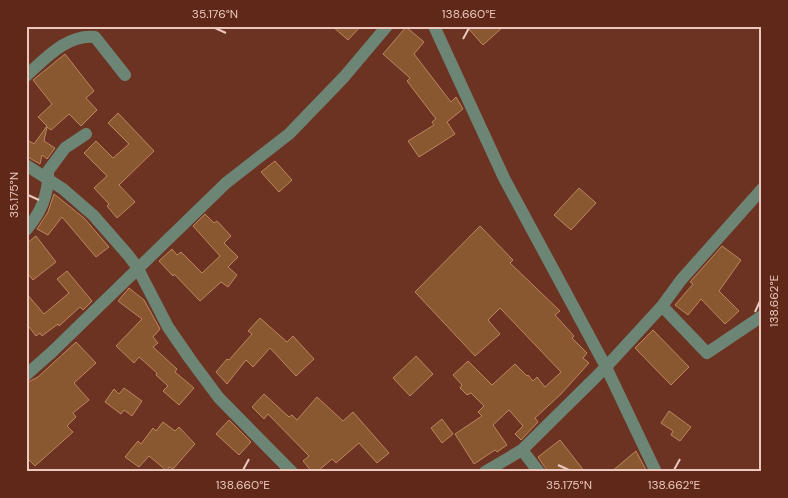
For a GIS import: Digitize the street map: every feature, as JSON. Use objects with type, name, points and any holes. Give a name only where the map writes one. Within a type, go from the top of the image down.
[{"type":"street","points":[[26,375],[226,183],[289,134],[344,77],[387,26]]},
{"type":"street","points":[[434,26],[504,178],[606,368],[656,472]]},
{"type":"street","points":[[26,76],[65,43],[83,36],[95,37],[126,75]]},
{"type":"street","points":[[26,230],[43,207],[48,170],[66,148],[86,134]]},
{"type":"street","points":[[26,165],[63,189],[93,215],[138,267],[168,327],[219,398],[292,472]]},
{"type":"street","points":[[485,472],[522,450],[606,368],[762,189]]},
{"type":"street","points":[[662,306],[707,353],[762,316]]},
{"type":"street","points":[[522,450],[539,472]]},
{"type":"building","points":[[332,26],[361,26],[348,40]]},
{"type":"building","points":[[466,26],[504,26],[483,45]]},
{"type":"building","points":[[406,27],[424,42],[414,54],[451,102],[456,97],[463,109],[447,122],[455,134],[419,157],[408,141],[434,125],[432,122],[436,119],[407,81],[410,78],[383,54]]},
{"type":"building","points":[[65,54],[94,91],[86,98],[97,110],[81,126],[69,114],[51,130],[47,127],[44,141],[55,148],[47,159],[42,155],[40,164],[26,156],[26,139],[34,144],[47,126],[38,117],[52,104],[33,80]]},
{"type":"building","points":[[118,113],[154,151],[119,185],[135,202],[117,218],[107,206],[109,204],[94,188],[107,176],[84,153],[96,141],[113,158],[129,144],[108,123]]},
{"type":"building","points":[[275,161],[292,180],[279,192],[261,172]]},
{"type":"building","points":[[579,188],[596,203],[571,230],[554,215]]},
{"type":"building","points":[[54,194],[84,218],[109,247],[96,257],[62,217],[48,235],[37,229],[48,212]]},
{"type":"building","points":[[205,214],[214,223],[217,221],[231,236],[224,243],[238,257],[228,267],[237,275],[228,287],[221,282],[200,301],[159,261],[172,249],[177,255],[181,252],[202,273],[220,256],[193,226]]},
{"type":"building","points":[[480,226],[513,260],[510,263],[560,311],[555,315],[574,336],[572,338],[587,353],[583,358],[589,363],[561,394],[535,418],[538,422],[521,440],[515,434],[523,426],[509,410],[493,425],[507,445],[497,452],[495,450],[474,464],[455,434],[482,416],[478,412],[484,406],[471,393],[467,395],[460,388],[462,385],[453,375],[468,361],[492,385],[515,364],[533,381],[537,377],[545,387],[561,372],[500,308],[488,320],[500,334],[475,356],[415,292]]},
{"type":"building","points":[[36,236],[56,262],[33,280],[26,272],[26,244]]},
{"type":"building","points":[[722,246],[741,260],[719,291],[739,311],[725,324],[701,299],[688,315],[675,305],[693,284],[690,282]]},
{"type":"building","points":[[67,271],[92,301],[83,310],[80,307],[59,326],[58,324],[42,336],[40,333],[36,336],[26,323],[26,293],[44,314],[69,293],[57,279]]},
{"type":"building","points":[[129,288],[144,300],[160,329],[153,337],[158,343],[153,347],[177,369],[175,372],[194,388],[179,405],[163,391],[168,386],[156,375],[157,373],[139,357],[134,363],[116,346],[142,319],[118,301]]},
{"type":"building","points":[[260,318],[287,342],[293,336],[314,359],[296,376],[270,348],[253,367],[246,360],[227,384],[216,372],[252,334],[248,331]]},
{"type":"building","points":[[653,330],[689,367],[671,385],[635,348]]},
{"type":"building","points":[[76,342],[96,363],[74,383],[89,400],[73,413],[76,417],[67,426],[73,432],[35,466],[26,457],[26,383],[38,377]]},
{"type":"building","points":[[416,356],[433,374],[410,396],[393,378]]},
{"type":"building","points":[[124,388],[142,401],[132,416],[124,410],[121,414],[105,402],[114,389],[119,394]]},
{"type":"building","points":[[264,394],[289,417],[292,415],[297,420],[317,397],[343,421],[353,412],[389,453],[377,463],[359,443],[336,463],[332,459],[317,472],[312,472],[303,461],[309,456],[268,414],[264,419],[252,407]]},
{"type":"building","points":[[669,411],[691,427],[680,441],[671,435],[673,431],[661,423]]},
{"type":"building","points":[[442,419],[453,434],[442,443],[431,428]]},
{"type":"building","points":[[229,420],[251,442],[239,455],[216,434]]},
{"type":"building","points":[[163,422],[175,431],[179,427],[195,444],[173,469],[169,467],[167,471],[149,456],[139,467],[125,457],[138,441],[141,444],[153,428],[156,431]]},
{"type":"building","points":[[560,440],[585,472],[548,472],[538,457]]},
{"type":"building","points":[[636,451],[647,472],[611,472]]}]
